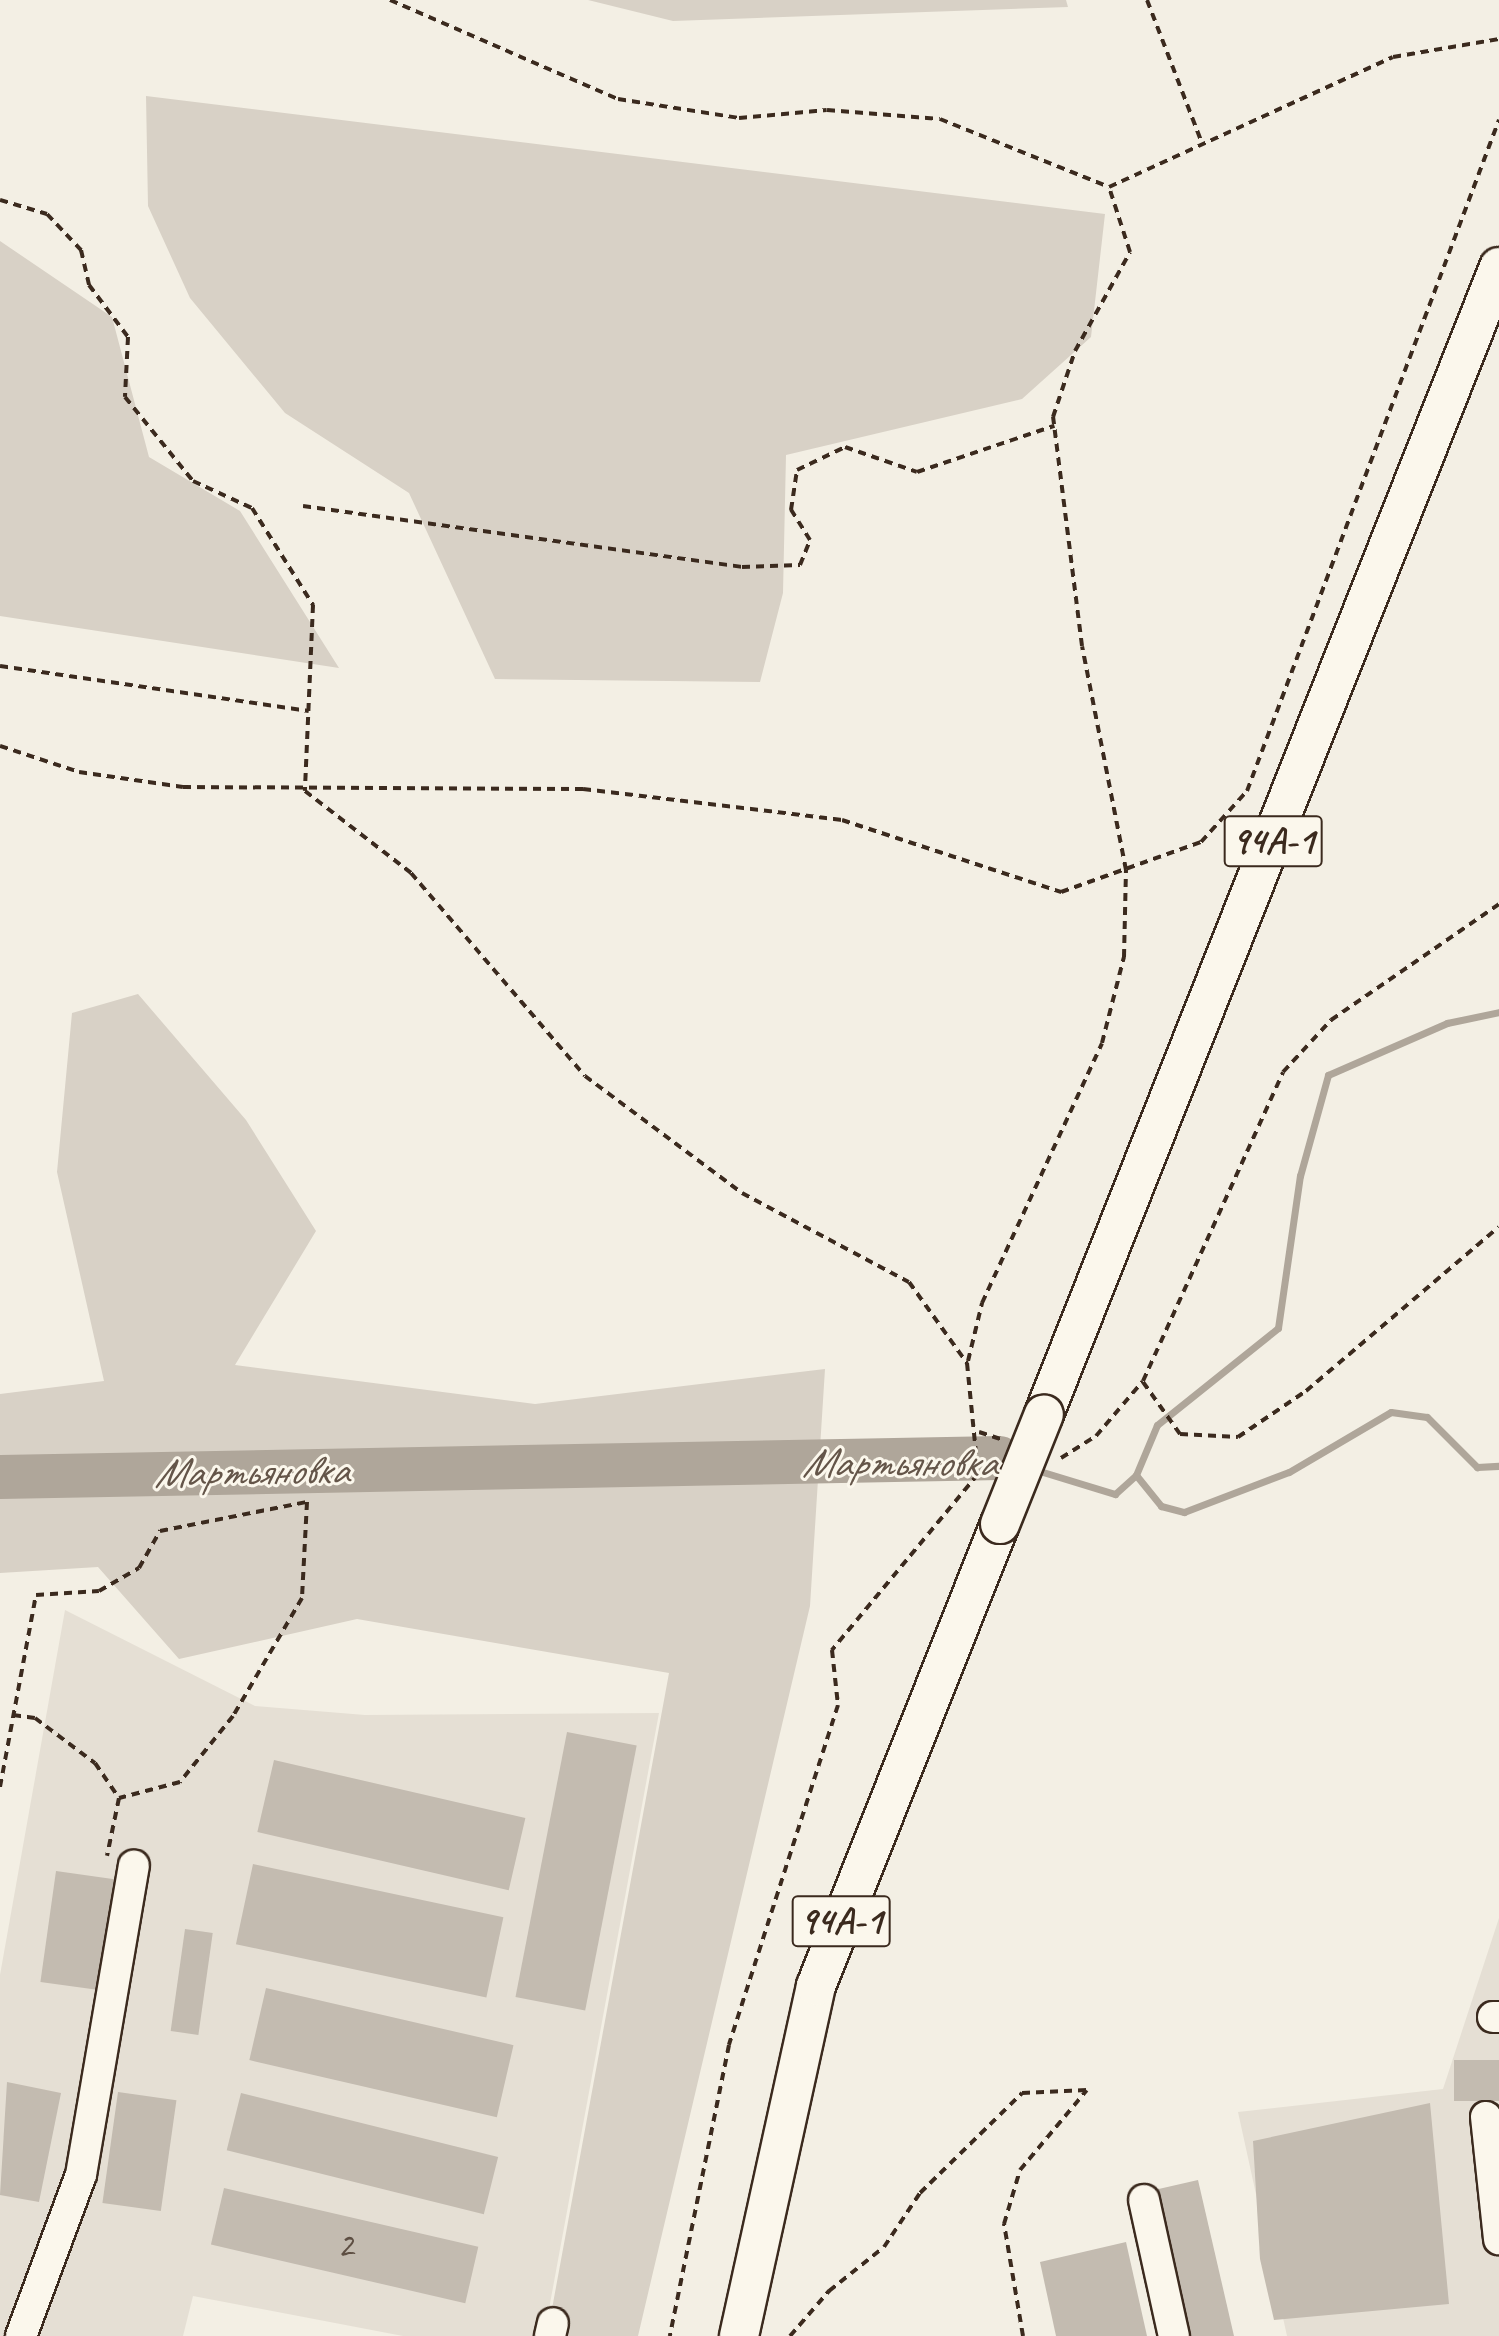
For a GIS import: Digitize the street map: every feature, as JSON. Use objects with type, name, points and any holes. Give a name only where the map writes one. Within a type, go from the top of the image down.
[{"type":"main road","name":"94А-1","points":[[739,2336],[816,1986],[1499,267]]},
{"type":"lane","points":[[21,2336],[81,2175],[134,1865]]},
{"type":"lane","points":[[1486,2117],[1499,2239]]},
{"type":"lane","points":[[1144,2200],[1174,2336]]},
{"type":"path","points":[[390,0],[618,99],[739,118],[827,110],[940,119],[1109,187],[1393,57],[1499,39]]},
{"type":"path","points":[[1147,0],[1202,143]]},
{"type":"path","points":[[0,746],[79,772],[183,787],[305,791],[583,789],[842,820],[1061,892],[1201,842],[1247,791],[1499,120]]},
{"type":"path","points":[[670,2336],[729,2045],[838,1705],[832,1650],[978,1474],[979,1432],[967,1363],[982,1303],[1102,1043],[1124,957],[1126,870],[1082,646],[1054,426],[1075,351],[1130,252],[1109,187]]},
{"type":"path","points":[[0,200],[47,214],[81,250],[89,285],[128,337],[125,397],[193,481],[252,508],[313,605],[305,791]]},
{"type":"path","points":[[303,506],[742,567],[800,565],[810,540],[791,510],[797,470],[845,447],[917,472],[1054,426]]},
{"type":"path","points":[[0,666],[309,711]]},
{"type":"path","points":[[305,791],[411,873],[585,1076],[742,1193],[909,1282],[967,1363]]},
{"type":"path","points":[[1047,1454],[1060,1458],[1096,1436],[1143,1381],[1283,1072],[1331,1020],[1499,904]]},
{"type":"path","points":[[1143,1381],[1180,1434],[1238,1437],[1306,1391],[1499,1227]]},
{"type":"path","points":[[979,1432],[1020,1445]]},
{"type":"path","points":[[0,1787],[36,1595],[99,1591],[139,1568],[160,1531],[307,1502],[302,1598],[233,1716],[180,1782],[119,1798]]},
{"type":"path","points":[[13,1715],[35,1718],[95,1763],[119,1798],[106,1861],[134,1865]]},
{"type":"path","points":[[790,2336],[829,2291],[884,2247],[920,2193],[1022,2093],[1087,2090],[1020,2170],[1004,2224],[1023,2336]]},
{"type":"shaded area","points":[[588,0],[1066,0],[1068,7],[673,21]]},
{"type":"shaded area","points":[[146,96],[1105,214],[1091,337],[1022,399],[786,455],[783,593],[760,682],[495,679],[409,493],[285,413],[190,298],[148,206]]},
{"type":"shaded area","points":[[0,241],[112,317],[149,457],[240,511],[339,668],[0,616]]},
{"type":"shaded area","points":[[138,994],[246,1120],[316,1231],[235,1365],[535,1404],[825,1369],[810,1606],[638,2336],[547,2336],[669,1673],[357,1619],[179,1659],[98,1567],[0,1573],[0,1394],[104,1381],[57,1172],[72,1013]]},
{"type":"shaded area","points":[[65,1610],[255,1706],[365,1715],[659,1713],[544,2336],[403,2336],[193,2296],[183,2336],[0,2336],[0,1975]]},
{"type":"shaded area","points":[[1499,1918],[1499,2336],[1287,2336],[1238,2112],[1443,2089]]},
{"type":"building","points":[[567,1732],[637,1746],[585,2011],[515,1997]]},
{"type":"building","points":[[274,1760],[525,1818],[509,1890],[257,1832]]},
{"type":"building","points":[[253,1864],[503,1917],[486,1997],[236,1944]]},
{"type":"building","points":[[56,1871],[114,1879],[99,1990],[40,1982]]},
{"type":"building","points":[[185,1929],[213,1933],[198,2035],[171,2031]]},
{"type":"building","points":[[266,1988],[513,2045],[497,2117],[249,2060]]},
{"type":"building","points":[[1454,2060],[1499,2060],[1499,2101],[1454,2101]]},
{"type":"building","points":[[7,2082],[61,2093],[39,2202],[0,2195]]},
{"type":"building","points":[[118,2092],[176,2100],[161,2211],[102,2203]]},
{"type":"building","points":[[241,2093],[498,2157],[484,2214],[227,2150]]},
{"type":"building","points":[[1430,2103],[1449,2304],[1274,2320],[1260,2259],[1253,2141]]},
{"type":"building","points":[[1198,2180],[1234,2336],[1187,2336],[1153,2190]]},
{"type":"building","points":[[224,2188],[478,2247],[465,2303],[211,2245]]},
{"type":"building","points":[[1126,2242],[1147,2336],[1056,2336],[1040,2262]]},
{"type":"waterway","name":"Мартьяновка","points":[[1033,1469],[1115,1494],[1136,1475],[1157,1425],[1278,1328],[1300,1176],[1328,1075],[1447,1023],[1499,1012]]},
{"type":"waterway","points":[[1136,1475],[1161,1506],[1184,1512],[1289,1472],[1391,1412],[1427,1417],[1477,1467],[1499,1466]]},
{"type":"waterway","name":"Мартьяновка","points":[[0,1477],[1000,1458]]}]
